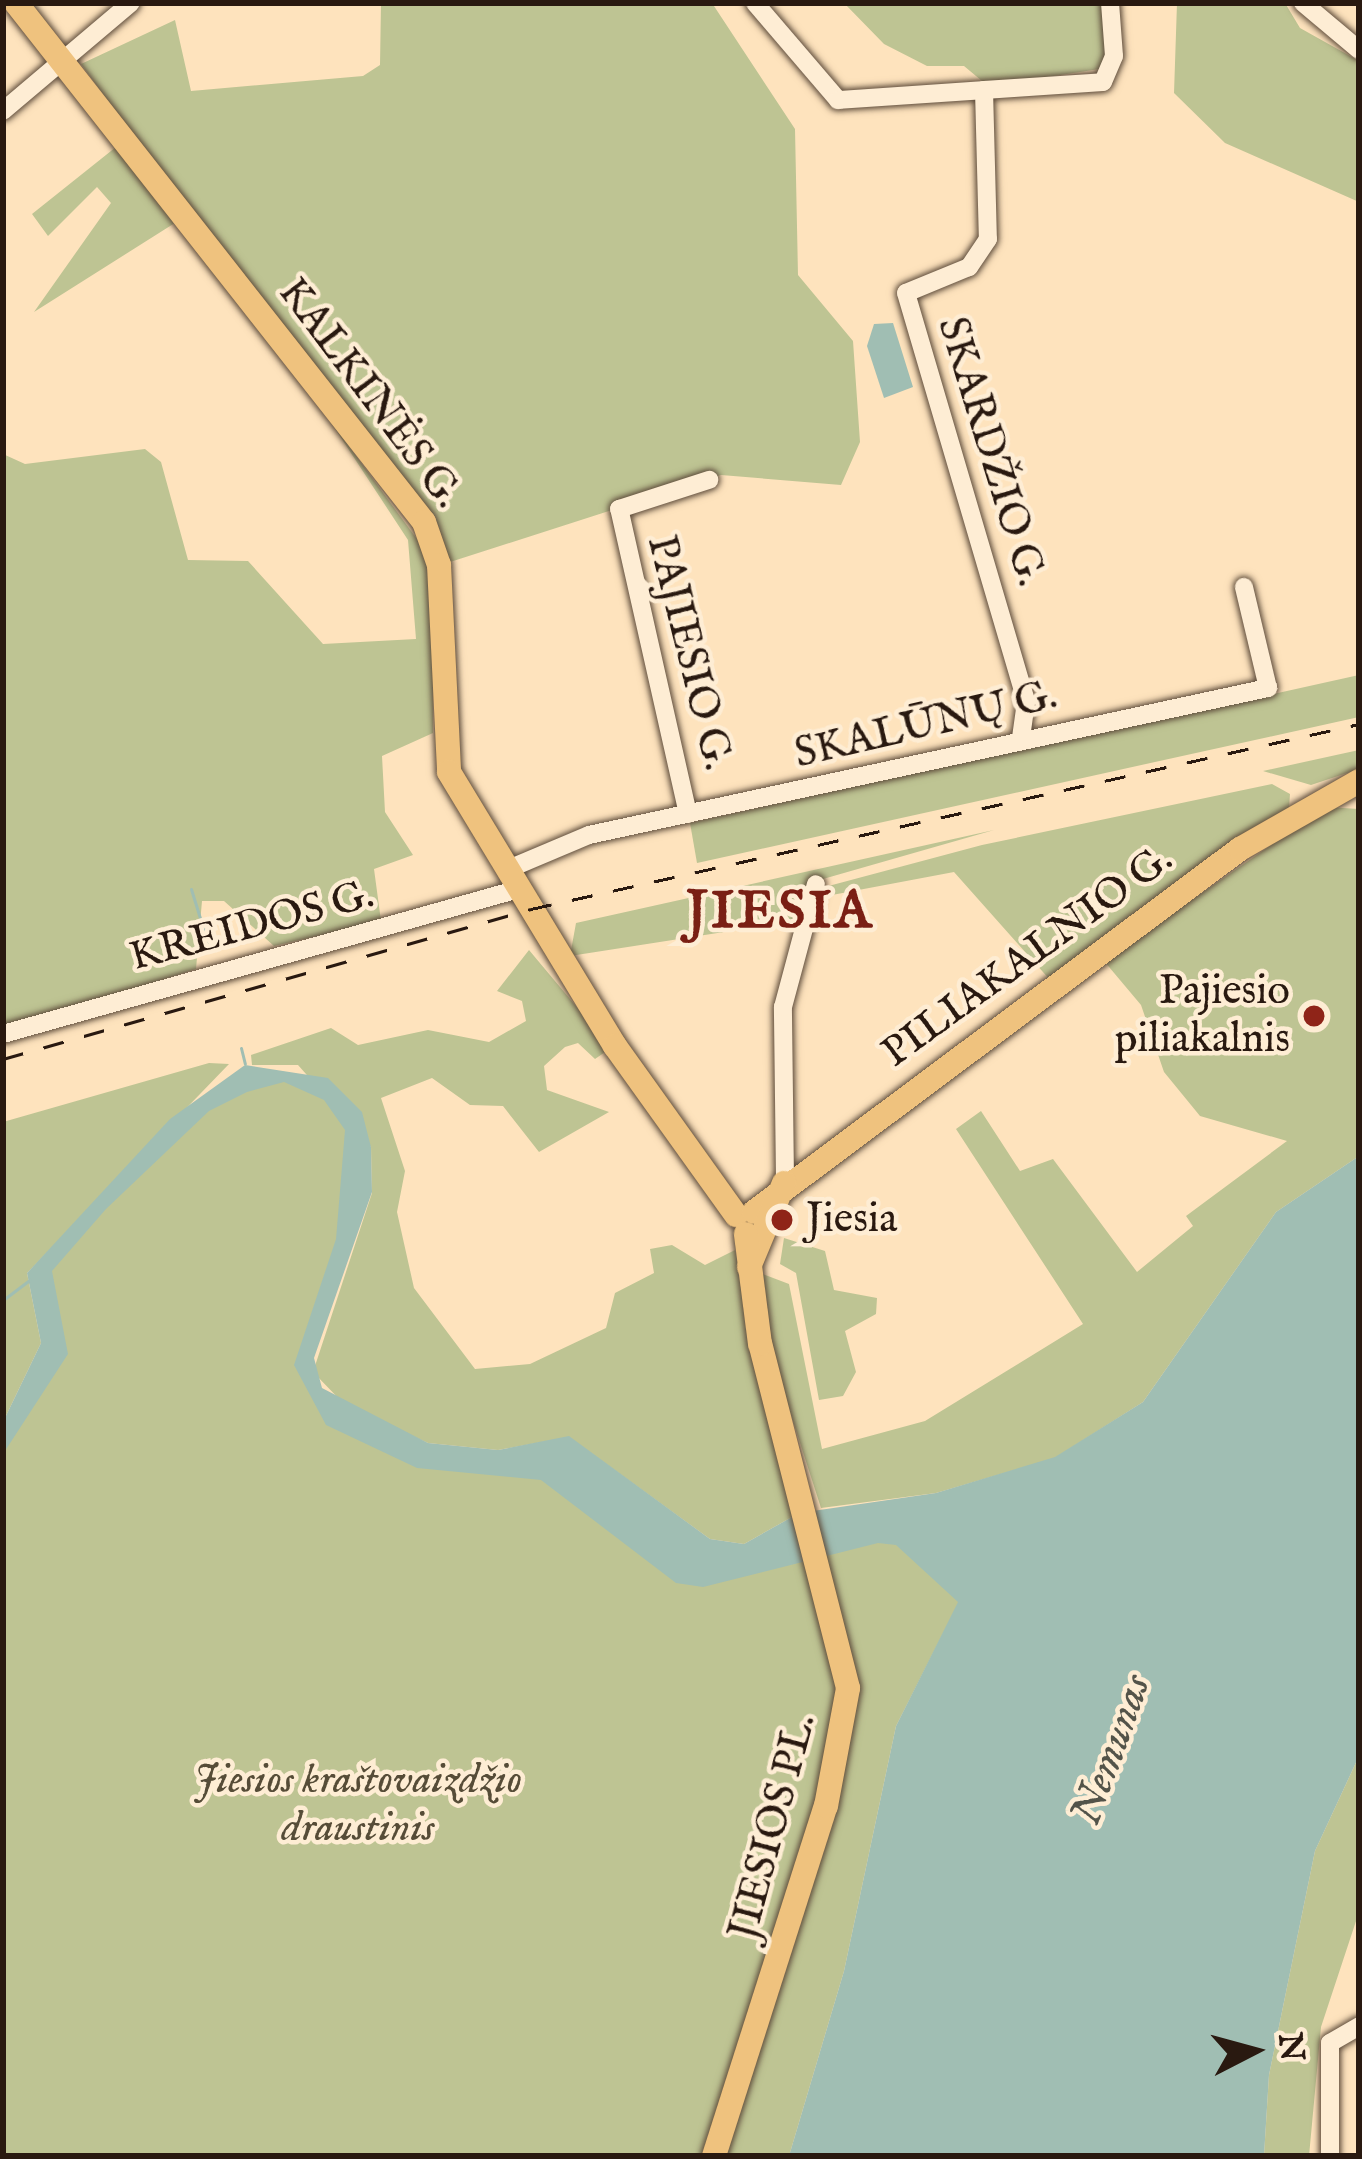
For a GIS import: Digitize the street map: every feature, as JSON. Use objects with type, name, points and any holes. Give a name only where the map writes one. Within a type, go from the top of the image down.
[{"type":"main road","name":"KALKINĖS G.","points":[[16,3],[424,522],[440,565],[440,736],[513,879]]},
{"type":"main road","name":"PILIAKALNIO G.","points":[[745,1220],[785,1180],[1240,849],[1359,781]]},
{"type":"main road","points":[[513,879],[745,1220]]},
{"type":"main road","points":[[748,1269],[785,1180]]},
{"type":"main road","name":"JIESIOS PL.","points":[[714,2156],[838,1762],[848,1688],[807,1497],[748,1269],[745,1220]]},
{"type":"street","points":[[3,111],[131,3]]},
{"type":"street","points":[[755,3],[838,100],[1103,82],[1110,3]]},
{"type":"street","points":[[1303,3],[1359,50]]},
{"type":"street","name":"SKARDŽIO G.","points":[[984,90],[988,239],[969,267],[907,293],[1026,702],[1021,736]]},
{"type":"street","name":"PAJIESIO G.","points":[[688,814],[619,509],[709,481]]},
{"type":"street","name":"SKALŪNŲ G.","points":[[513,879],[554,843],[887,777],[1021,736],[1268,688],[1244,587]]},
{"type":"street","name":"KREIDOS G.","points":[[3,1034],[513,879]]},
{"type":"street","points":[[785,1180],[783,1007],[816,884]]},
{"type":"street","points":[[1330,2156],[1330,2043],[1358,2025]]},
{"type":"green space","points":[[381,3],[712,3],[795,129],[798,275],[853,341],[860,442],[841,485],[721,475],[447,563],[81,64],[175,20],[191,91],[363,76],[380,65]]},
{"type":"green space","points":[[844,3],[1110,3],[1106,68],[988,86],[964,66],[927,66],[884,44]]},
{"type":"green space","points":[[1177,3],[1285,3],[1300,28],[1359,61],[1359,202],[1225,143],[1174,93]]},
{"type":"green space","points":[[116,147],[178,221],[34,312],[111,203],[97,187],[48,236],[32,214]]},
{"type":"green space","points":[[326,415],[433,561],[433,733],[382,756],[385,812],[413,855],[374,869],[381,921],[274,946],[224,901],[202,901],[196,969],[3,1030],[3,454],[25,464],[145,449],[161,462],[188,560],[248,561],[323,644],[416,639],[408,540]]},
{"type":"green space","points":[[1359,675],[1359,717],[697,863],[690,823]]},
{"type":"green space","points":[[1359,750],[1359,769],[1311,785],[1263,771]]},
{"type":"green space","points":[[1272,784],[1290,794],[1289,808],[1051,981],[954,872],[816,898],[821,888],[982,845]]},
{"type":"green space","points":[[1326,807],[1359,809],[1359,1156],[1276,1212],[1143,1402],[1055,1458],[936,1493],[821,1508],[765,1334],[760,1273],[789,1284],[822,1449],[925,1421],[1083,1324],[956,1129],[981,1111],[1020,1171],[1053,1159],[1137,1272],[1193,1226],[1186,1216],[1287,1141],[1200,1116],[1164,1072],[1141,1005],[1104,961]]},
{"type":"green space","points":[[994,830],[816,881],[801,920],[570,956],[576,923]]},
{"type":"green space","points":[[529,950],[611,1048],[595,1059],[578,1043],[565,1047],[544,1066],[547,1090],[609,1112],[539,1152],[503,1106],[470,1105],[432,1078],[381,1098],[405,1171],[397,1212],[414,1288],[475,1369],[530,1364],[606,1328],[615,1293],[654,1273],[650,1249],[672,1245],[705,1265],[735,1250],[799,1513],[744,1544],[710,1539],[569,1437],[498,1450],[428,1443],[345,1405],[313,1372],[372,1193],[371,1147],[298,1065],[252,1065],[251,1055],[331,1028],[358,1045],[428,1030],[489,1042],[526,1021],[522,1001],[497,991]]},
{"type":"green space","points":[[209,1063],[229,1064],[27,1273],[41,1343],[3,1422],[3,1122]]},
{"type":"green space","name":"Jiesios kraštovaizdžio draustinis","points":[[287,1075],[347,1111],[361,1182],[301,1347],[309,1389],[381,1442],[529,1463],[694,1560],[877,1521],[959,1602],[896,1726],[844,1971],[789,2156],[3,2156],[3,1433],[49,1352],[34,1277],[219,1089]]},
{"type":"green space","points":[[784,1238],[825,1251],[834,1290],[877,1298],[876,1314],[845,1331],[856,1372],[843,1396],[819,1400],[796,1273],[780,1264]]},
{"type":"green space","points":[[1359,1756],[1359,1912],[1321,2027],[1309,2156],[1264,2156],[1269,2075],[1315,1851]]},
{"type":"water","points":[[893,323],[913,387],[884,398],[867,346],[874,324]]},
{"type":"water","name":"Nemunas","points":[[245,1065],[328,1078],[362,1112],[371,1147],[372,1192],[314,1358],[322,1388],[428,1443],[498,1450],[569,1436],[710,1539],[744,1544],[799,1513],[936,1493],[1055,1457],[1143,1402],[1276,1212],[1359,1156],[1359,1756],[1315,1851],[1269,2075],[1264,2156],[789,2156],[844,1971],[896,1726],[958,1602],[896,1545],[878,1543],[703,1587],[676,1583],[541,1480],[417,1468],[326,1425],[294,1365],[336,1239],[345,1130],[324,1100],[284,1082],[247,1092],[209,1111],[106,1209],[52,1271],[68,1354],[3,1454],[3,1422],[41,1343],[27,1273],[170,1119]]},
{"type":"waterway","points":[[191,889],[208,944]]},
{"type":"waterway","points":[[241,1048],[245,1064]]},
{"type":"waterway","points":[[3,1300],[30,1280]]},
{"type":"railway","points":[[3,1059],[531,909],[1359,724]]},
{"type":"place","name":"Pajiesio piliakalnis","points":[[1314,1016]]},
{"type":"place","name":"Jiesia","points":[[782,1220]]},
{"type":"district","name":"JIESIA","points":[[780,913]]}]
